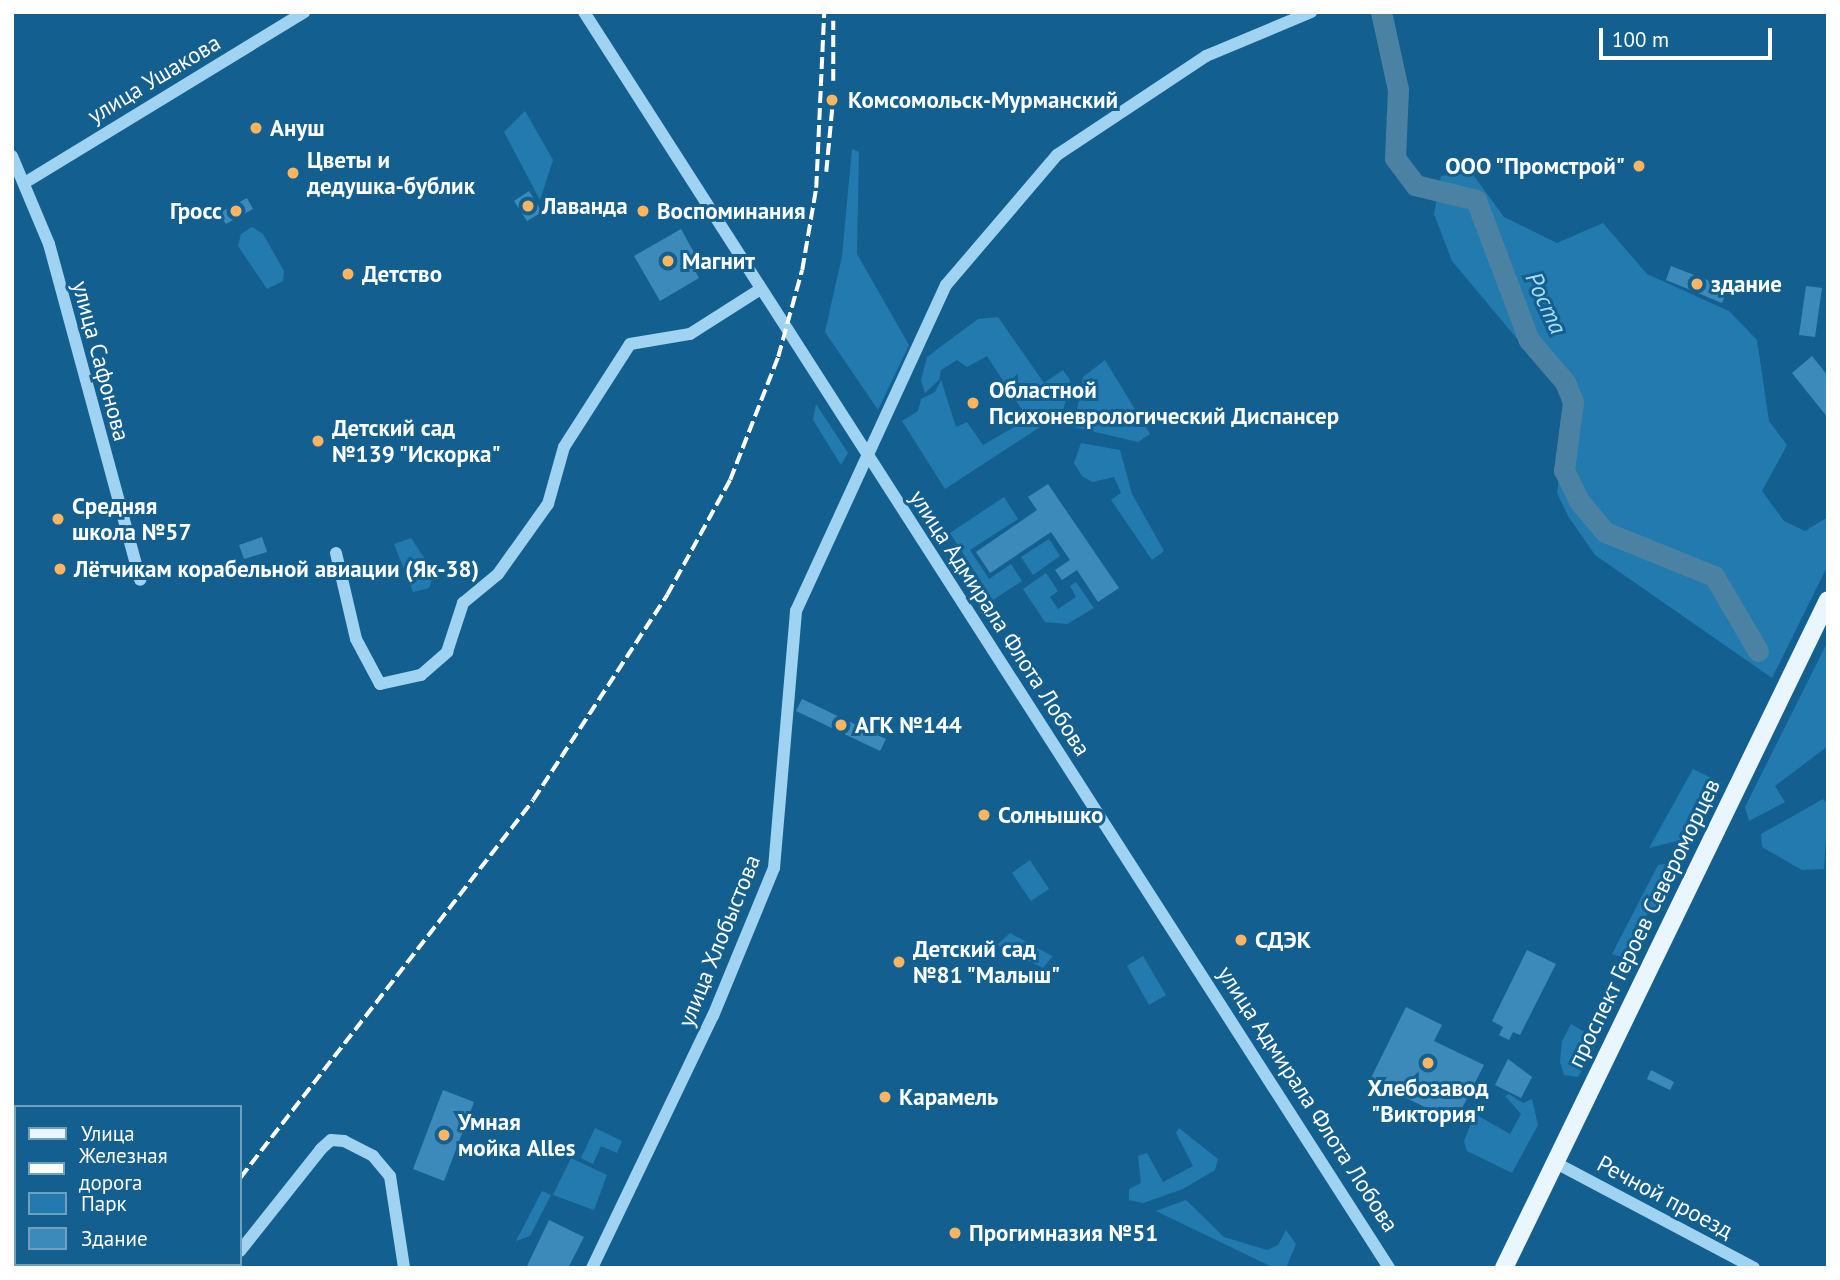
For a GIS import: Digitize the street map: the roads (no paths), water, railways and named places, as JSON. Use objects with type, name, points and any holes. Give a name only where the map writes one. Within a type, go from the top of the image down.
[{"type":"main road","name":"проспект Героев Североморцев","points":[[1504,1268],[1828,600]]},
{"type":"street","name":"улица Ушакова","points":[[26,182],[304,12]]},
{"type":"street","name":"улица Адмирала Флота Лобова","points":[[584,12],[864,454],[1389,1268]]},
{"type":"street","name":"улица Хлобыстова","points":[[592,1268],[713,1016],[774,868],[790,634],[864,454],[874,444],[961,262],[1057,155],[1206,56],[1311,12]]},
{"type":"street","name":"улица Сафонова","points":[[12,156],[26,182],[49,244],[140,580]]},
{"type":"street","points":[[336,553],[356,639],[380,684],[421,675],[447,652],[463,603],[498,574],[548,504],[564,447],[630,344],[690,334],[759,290]]},
{"type":"street","points":[[242,1248],[321,1149],[331,1140],[345,1141],[373,1156],[390,1177],[404,1268]]},
{"type":"street","name":"Речной проезд","points":[[1556,1163],[1754,1268]]},
{"type":"street","name":"улица Адмирала Флота Лобова","points":[[1383,1255],[1396,1268]]},
{"type":"waterway","name":"Роста","points":[[1381,12],[1398,89],[1395,158],[1415,185],[1476,200],[1529,340],[1565,382],[1573,402],[1564,470],[1579,501],[1605,532],[1714,576],[1758,651]]},
{"type":"railway","points":[[242,1175],[533,800],[667,595],[730,480],[778,357],[802,270],[816,188],[824,12]]},
{"type":"railway","points":[[833,21],[833,81]]},
{"type":"railway","points":[[826,172],[832,109]]},
{"type":"place","name":"Комсомольск-Мурманский","points":[[832,100]]},
{"type":"place","name":"Ануш","points":[[256,128]]},
{"type":"place","name":"ООО \"Промстрой\"","points":[[1639,166]]},
{"type":"place","name":"Цветы и дедушка-бублик","points":[[293,173]]},
{"type":"place","name":"Лаванда","points":[[528,206]]},
{"type":"place","name":"Гросс","points":[[236,211]]},
{"type":"place","name":"Воспоминания","points":[[643,211]]},
{"type":"place","name":"Магнит","points":[[668,261]]},
{"type":"place","name":"Детство","points":[[348,274]]},
{"type":"place","name":"здание","points":[[1697,284]]},
{"type":"place","name":"Областной Психоневрологический Диспансер","points":[[973,403]]},
{"type":"place","name":"Детский сад №139 \"Искорка\"","points":[[318,441]]},
{"type":"place","name":"Средняя школа №57","points":[[58,519]]},
{"type":"place","name":"Лётчикам корабельной авиации (Як-38)","points":[[60,569]]},
{"type":"place","name":"АГК №144","points":[[841,725]]},
{"type":"place","name":"Солнышко","points":[[984,815]]},
{"type":"place","name":"СДЭК","points":[[1241,940]]},
{"type":"place","name":"Детский сад №81 \"Малыш\"","points":[[899,962]]},
{"type":"place","name":"Хлебозавод \"Виктория\"","points":[[1428,1063]]},
{"type":"place","name":"Карамель","points":[[885,1097]]},
{"type":"place","name":"Умная мойка Alles","points":[[444,1135]]},
{"type":"place","name":"Прогимназия №51","points":[[955,1233]]}]
